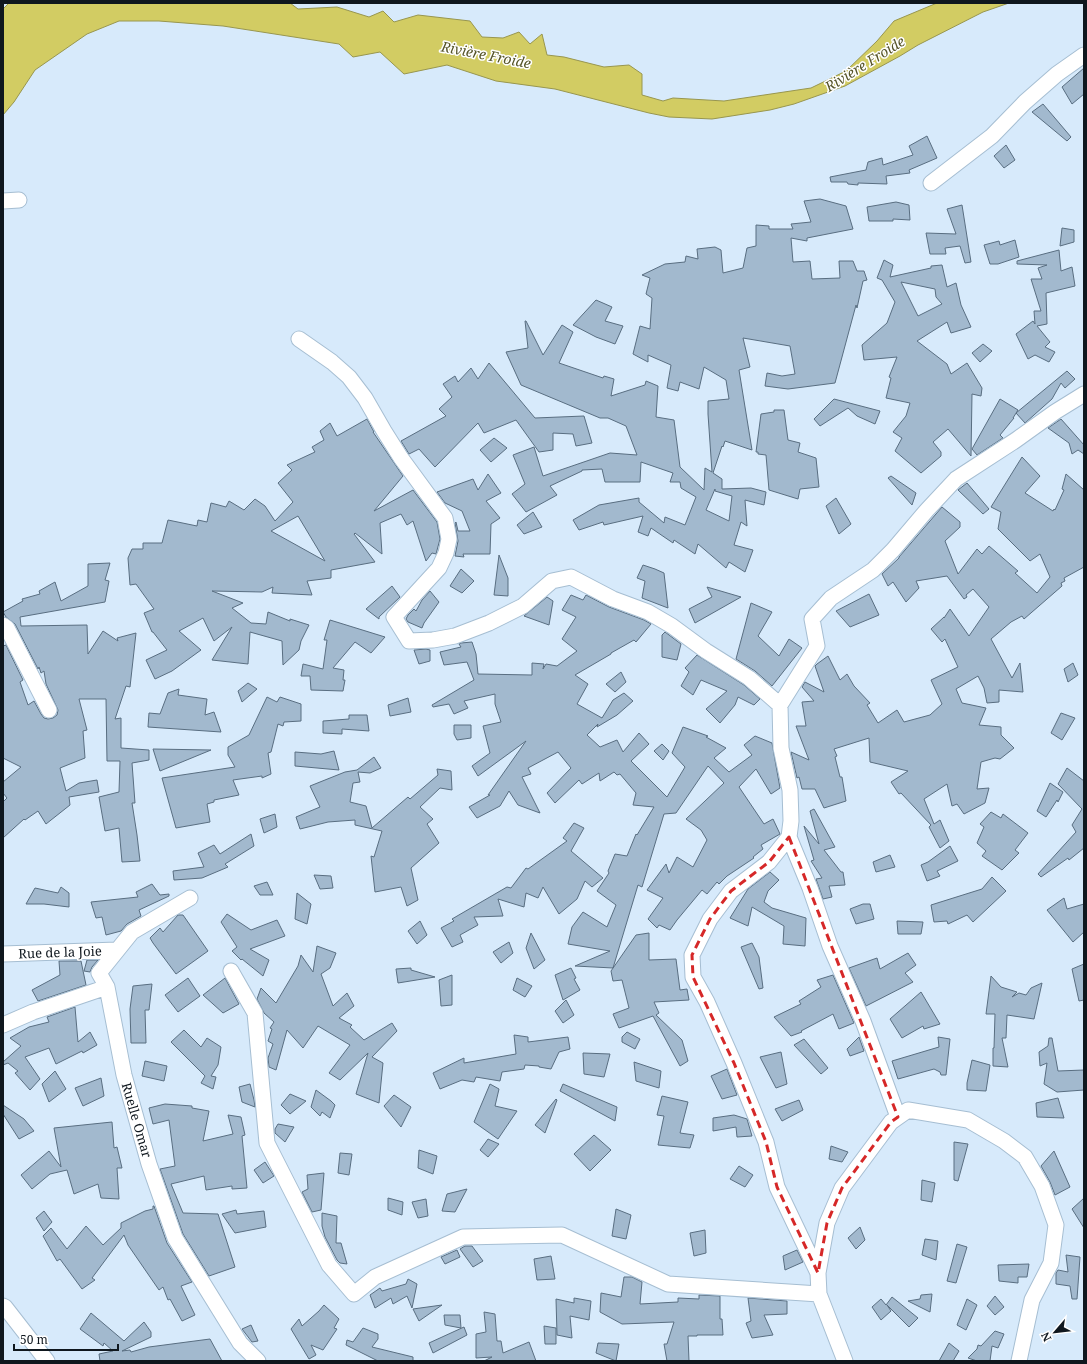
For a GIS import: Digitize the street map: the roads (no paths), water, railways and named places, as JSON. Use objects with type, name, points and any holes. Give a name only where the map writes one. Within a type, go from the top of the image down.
[{"type":"street","points":[[931,183],[992,136],[1025,102],[1057,74],[1084,54]]},
{"type":"street","points":[[3,201],[19,200]]},
{"type":"street","points":[[299,339],[332,362],[349,377],[365,398],[401,458],[445,518],[449,539],[446,552],[439,568],[394,617],[409,640],[433,640],[455,636],[489,623],[523,606],[552,580],[571,577],[613,599],[648,612],[672,626],[706,651],[749,678],[780,705]]},
{"type":"street","points":[[818,1273],[778,1187],[766,1142],[734,1063],[693,977],[692,955],[710,918],[731,891],[769,862],[789,837],[792,821],[790,790],[781,748],[780,705],[817,646],[812,619],[831,598],[873,570],[893,550],[956,479],[1084,394]]},
{"type":"street","points":[[3,625],[7,628],[49,710]]},
{"type":"street","points":[[789,837],[810,888],[830,946],[862,1021],[898,1116]]},
{"type":"street","name":"Ruelle Omar","points":[[190,898],[132,932],[99,973],[107,988],[124,1075],[149,1164],[176,1238],[240,1343],[258,1361]]},
{"type":"street","name":"Rue de la Joie","points":[[3,954],[117,950]]},
{"type":"street","points":[[231,970],[255,1013],[267,1143],[329,1265],[354,1294],[375,1277],[463,1237],[562,1235],[668,1284],[819,1294]]},
{"type":"street","points":[[3,1025],[33,1012],[107,988]]},
{"type":"street","points":[[845,1361],[819,1294],[818,1273],[827,1223],[842,1188],[891,1122],[908,1110],[968,1120],[1004,1141],[1025,1157],[1042,1186],[1056,1225],[1051,1263],[1032,1300],[1019,1361]]},
{"type":"street","points":[[3,1306],[47,1361]]},
{"type":"water","name":"Rivière Froide","points":[[9,3],[290,3],[298,9],[337,7],[369,17],[383,11],[394,22],[418,15],[470,21],[482,37],[503,38],[519,32],[530,44],[542,34],[547,55],[564,57],[604,67],[629,65],[642,74],[642,95],[663,101],[673,98],[724,101],[811,88],[846,71],[877,41],[894,21],[937,3],[1009,3],[983,12],[918,45],[845,86],[794,104],[770,110],[712,119],[669,117],[649,113],[555,89],[496,81],[447,65],[404,74],[380,52],[353,57],[339,44],[223,26],[159,21],[119,21],[87,34],[35,70],[14,102],[3,115],[3,9]]}]
